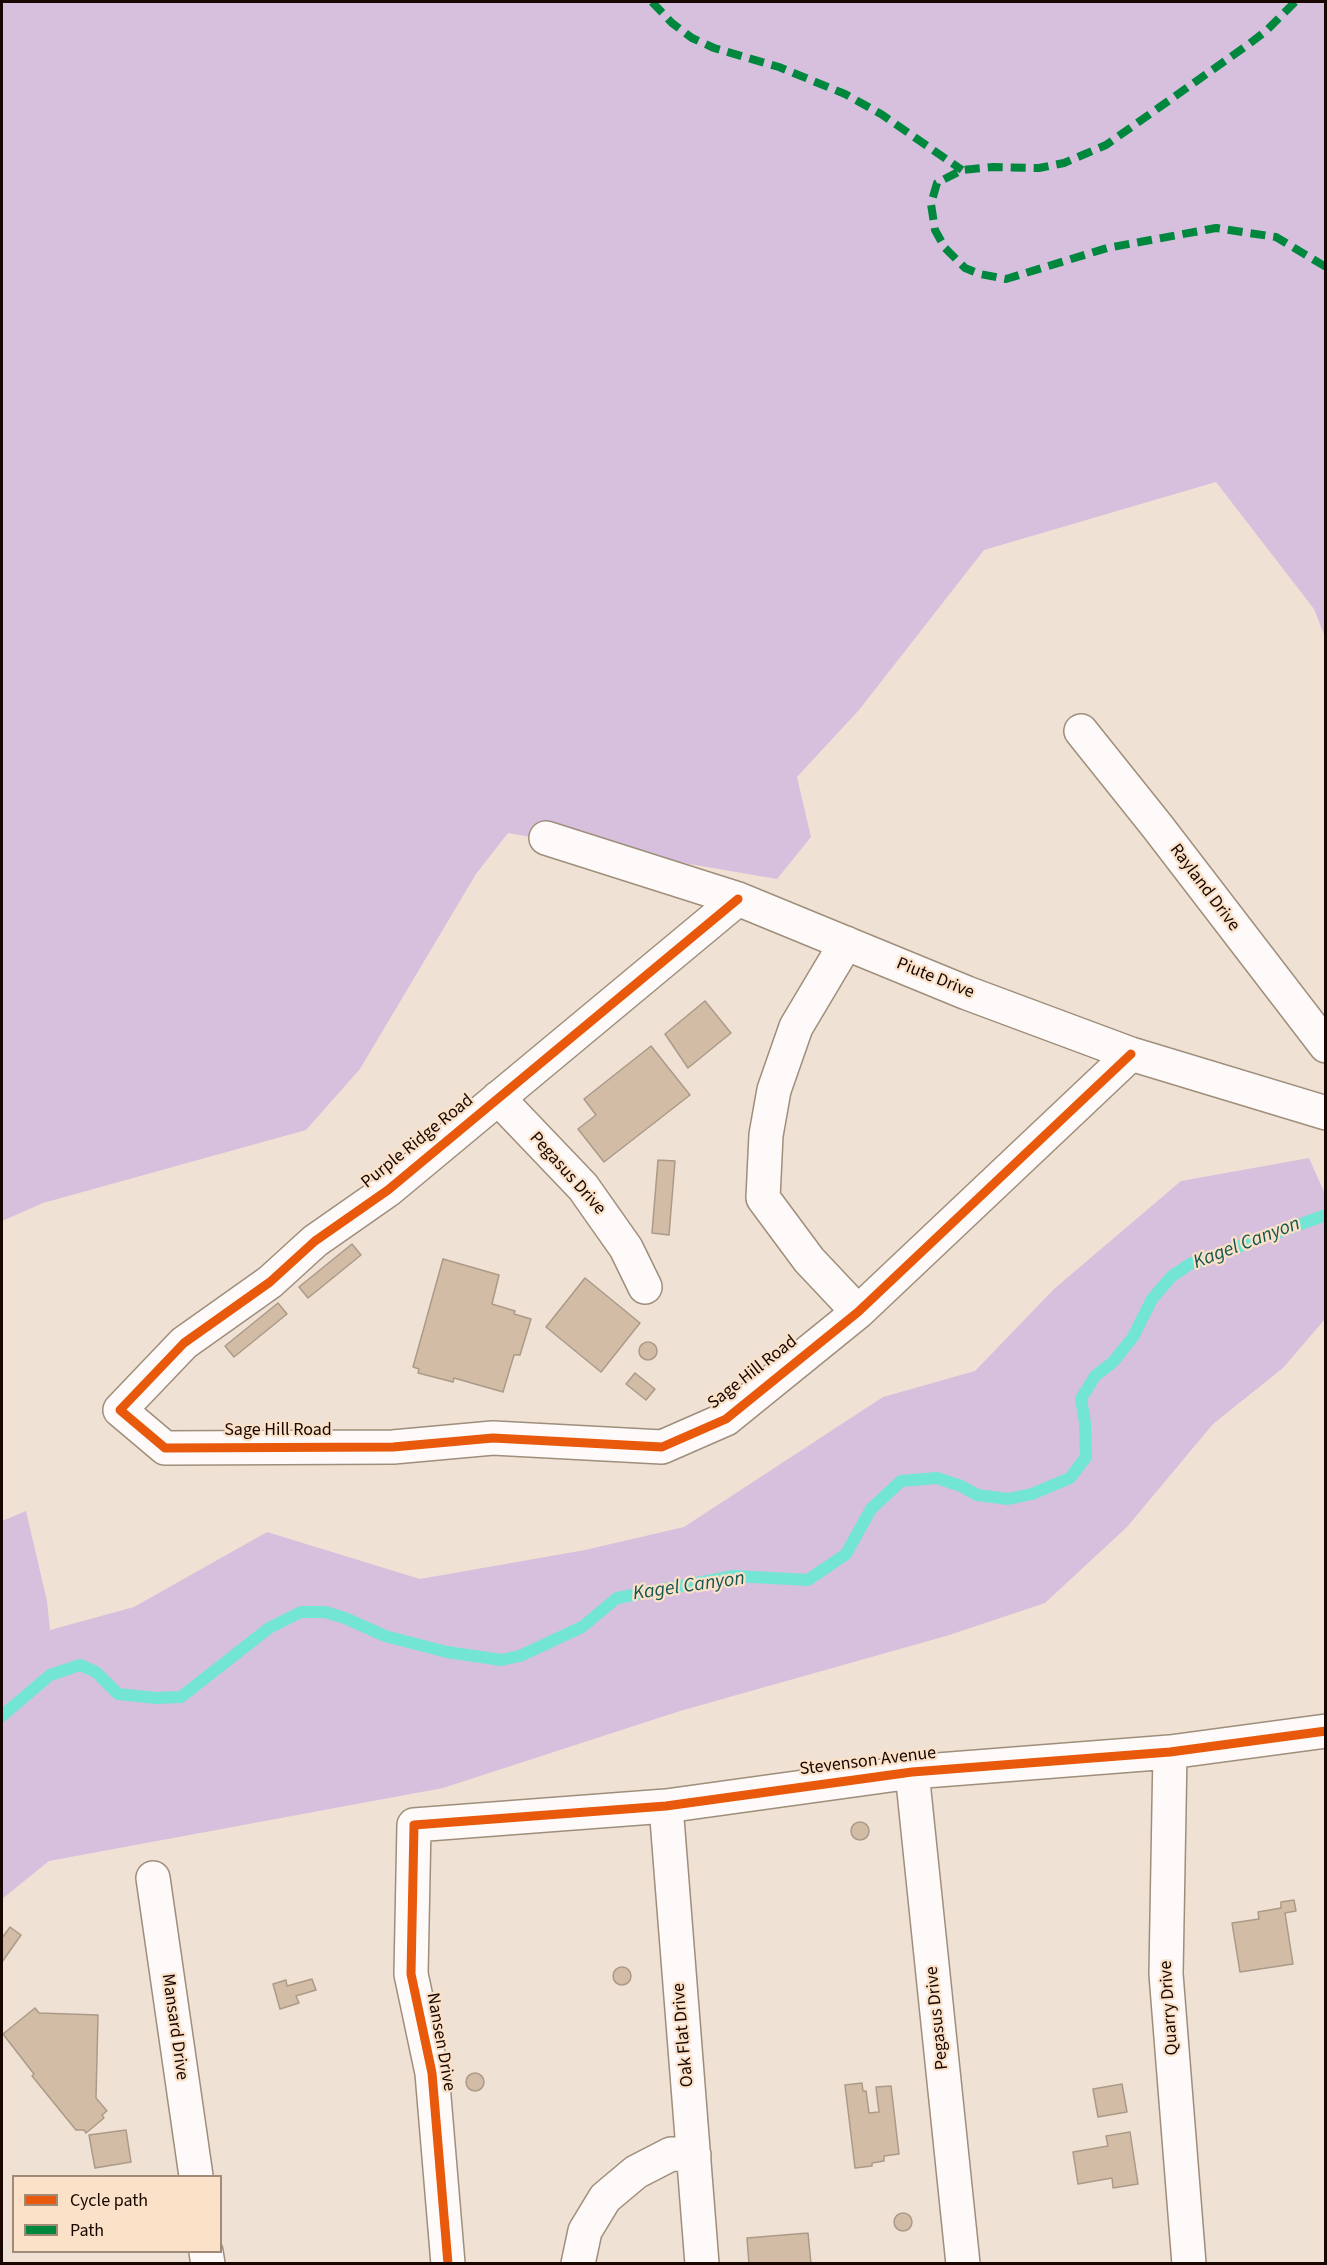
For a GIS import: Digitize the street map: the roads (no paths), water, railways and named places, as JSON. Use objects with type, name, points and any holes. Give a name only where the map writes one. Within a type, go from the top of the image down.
[{"type":"street","name":"Rayland Drive","points":[[1081,731],[1326,1046]]},
{"type":"street","name":"Piute Drive","points":[[546,838],[738,898],[967,993],[1131,1054],[1326,1113]]},
{"type":"street","name":"Purple Ridge Road","points":[[120,1410],[184,1343],[270,1282],[315,1241],[388,1190],[738,898]]},
{"type":"street","points":[[846,943],[796,1027],[774,1090],[766,1135],[763,1198],[809,1260],[858,1312]]},
{"type":"street","name":"Sage Hill Road","points":[[120,1410],[165,1448],[393,1447],[493,1438],[662,1447],[726,1419],[858,1312],[1131,1054]]},
{"type":"street","name":"Pegasus Drive","points":[[498,1098],[583,1187],[626,1248],[645,1287]]},
{"type":"street","name":"Stevenson Avenue","points":[[414,1825],[666,1806],[912,1772],[1170,1752],[1326,1731]]},
{"type":"street","name":"Quarry Drive","points":[[1170,1752],[1166,1974],[1189,2264]]},
{"type":"street","name":"Pegasus Drive","points":[[912,1772],[963,2264]]},
{"type":"street","name":"Oak Flat Drive","points":[[666,1806],[702,2264]]},
{"type":"street","name":"Nansen Drive","points":[[414,1825],[411,1974],[432,2073],[448,2264]]},
{"type":"street","name":"Mansard Drive","points":[[153,1878],[195,2175]]},
{"type":"street","points":[[578,2264],[585,2231],[605,2198],[636,2172],[671,2154],[694,2155]]},
{"type":"waterway","name":"Kagel Canyon","points":[[2,1716],[50,1675],[80,1665],[96,1672],[118,1694],[156,1698],[181,1697],[269,1628],[301,1612],[325,1612],[345,1618],[385,1636],[447,1652],[501,1660],[520,1656],[582,1627],[617,1598],[734,1576],[808,1580],[846,1554],[871,1509],[901,1481],[937,1478],[961,1486],[977,1495],[1008,1499],[1032,1494],[1070,1478],[1086,1457],[1085,1423],[1081,1399],[1095,1376],[1113,1362],[1133,1337],[1152,1299],[1172,1276],[1190,1264],[1326,1215]]}]
